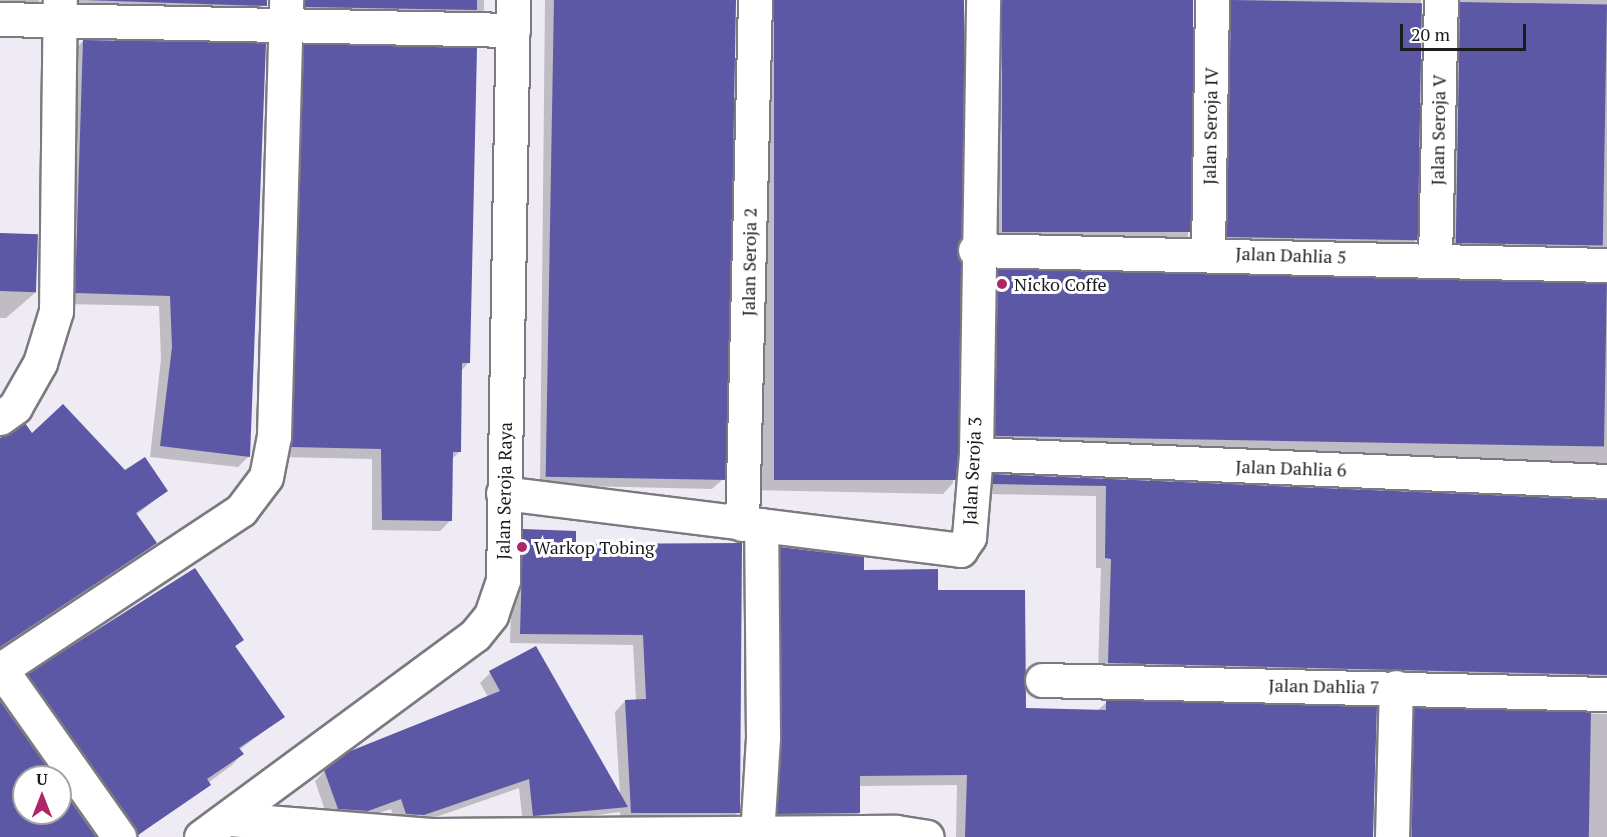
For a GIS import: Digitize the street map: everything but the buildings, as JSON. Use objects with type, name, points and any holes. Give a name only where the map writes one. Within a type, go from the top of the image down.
[{"type":"street","name":"Jalan Seroja 2","points":[[755,0],[752,524],[763,737],[757,836]]},
{"type":"street","name":"Jalan Seroja 3","points":[[503,493],[960,550],[969,537],[976,454],[975,250],[982,0]]},
{"type":"street","name":"Jalan Seroja IV","points":[[1208,253],[1212,0]]},
{"type":"street","name":"Jalan Seroja V","points":[[1435,259],[1441,0]]},
{"type":"street","points":[[0,418],[15,407],[40,363],[56,311],[59,11]]},
{"type":"street","points":[[0,19],[59,11],[513,15]]},
{"type":"street","points":[[119,837],[0,669],[241,510],[266,477],[273,436],[286,13]]},
{"type":"street","name":"Jalan Seroja Raya","points":[[201,837],[229,819],[475,635],[491,615],[503,580],[513,15]]},
{"type":"street","name":"Jalan Dahlia 5","points":[[975,250],[1208,253],[1607,265]]},
{"type":"street","name":"Jalan Dahlia 6","points":[[976,454],[1607,481]]},
{"type":"street","name":"Jalan Dahlia 7","points":[[1042,680],[1607,694]]},
{"type":"street","points":[[1392,837],[1396,687]]},
{"type":"street","points":[[229,819],[433,835],[757,836],[896,832],[927,837]]},
{"type":"place","name":"Nicko Coffe","points":[[1002,284]]},
{"type":"place","name":"Warkop Tobing","points":[[522,547]]}]
